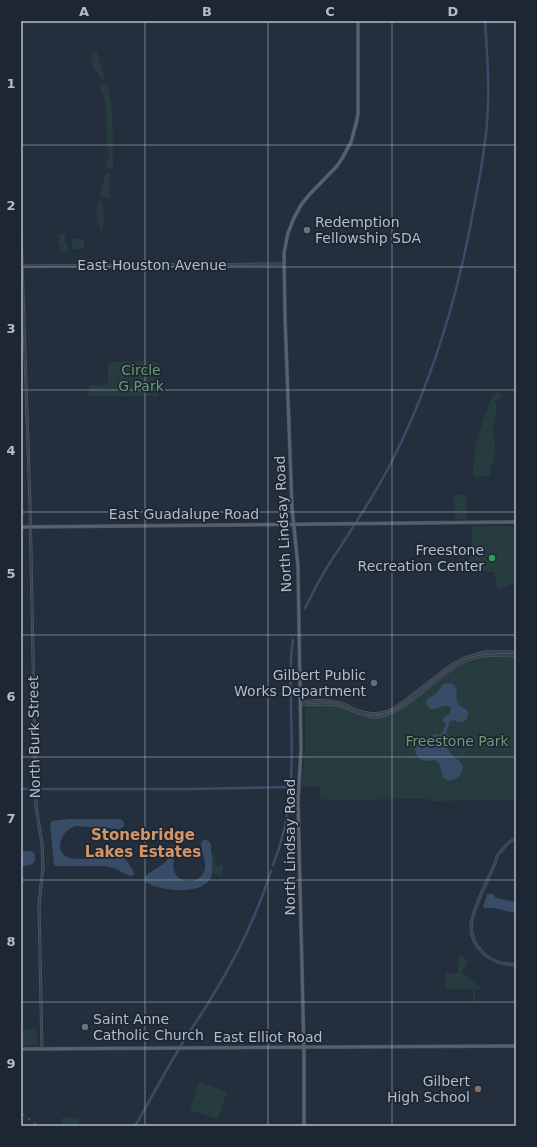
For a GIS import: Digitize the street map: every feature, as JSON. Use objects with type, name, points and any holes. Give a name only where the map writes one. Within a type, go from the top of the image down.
[{"type":"main road","name":"North Lindsay Road","points":[[304,1126],[304,1048],[298,802],[301,749],[301,703],[298,566],[291,470],[284,264],[286,239],[294,218],[309,194],[337,166],[351,142],[355,129],[358,114],[358,21]]},
{"type":"main road","name":"East Guadalupe Road","points":[[21,527],[516,522]]},
{"type":"main road","name":"East Elliot Road","points":[[21,1049],[516,1046]]},
{"type":"street","name":"North Burk Street","points":[[21,233],[30,527],[35,789],[36,812],[42,843],[43,867],[39,905],[42,1049]]},
{"type":"street","name":"East Houston Avenue","points":[[22,266],[284,264]]},
{"type":"street","points":[[301,703],[306,701],[334,702],[344,704],[365,713],[382,713],[398,706],[453,664],[464,658],[485,652],[516,653]]},
{"type":"street","points":[[516,838],[508,842],[498,855],[474,911],[471,923],[471,931],[476,945],[488,958],[502,964],[516,965]]},
{"type":"green space","points":[[97,52],[105,79],[101,80],[98,73],[93,69],[92,54]]},
{"type":"green space","points":[[107,83],[112,115],[113,168],[105,169],[109,156],[105,100],[99,86]]},
{"type":"green space","points":[[110,172],[110,199],[100,196],[105,173]]},
{"type":"green space","points":[[98,202],[103,203],[104,222],[101,232],[97,217]]},
{"type":"green space","points":[[59,234],[65,234],[67,251],[60,251],[60,244],[58,244],[58,240],[60,239]]},
{"type":"green space","points":[[72,239],[84,239],[84,249],[72,249]]},
{"type":"green space","name":"Circle G Park","points":[[150,361],[159,364],[159,396],[89,396],[89,385],[104,386],[108,383],[109,362]]},
{"type":"green space","points":[[500,392],[500,399],[495,400],[495,425],[492,427],[495,440],[494,464],[491,465],[490,476],[476,477],[473,475],[473,465],[476,444],[493,394]]},
{"type":"green space","points":[[454,496],[466,496],[467,516],[465,519],[455,519],[455,507],[453,504]]},
{"type":"green space","name":"Freestone Recreation Center","points":[[475,526],[516,527],[516,583],[498,589],[494,572],[488,572],[467,565],[471,552],[472,528]]},
{"type":"green space","name":"Freestone Park","points":[[516,656],[516,800],[322,800],[322,798],[320,798],[320,786],[302,786],[306,706],[330,705],[343,708],[363,717],[384,716],[399,710],[464,662],[485,657]]},
{"type":"green space","points":[[173,843],[175,849],[173,855],[171,854],[166,857],[162,849]]},
{"type":"green space","points":[[211,854],[215,854],[214,865],[223,865],[222,876],[212,873]]},
{"type":"green space","points":[[462,955],[469,963],[461,972],[481,988],[475,989],[475,1002],[473,1002],[473,989],[446,989],[446,973],[458,973],[458,956]]},
{"type":"green space","points":[[21,1029],[37,1029],[37,1045],[21,1046]]},
{"type":"green space","points":[[199,1082],[227,1092],[218,1119],[190,1110]]},
{"type":"green space","points":[[62,1118],[79,1118],[79,1126],[62,1126]]},
{"type":"water","points":[[447,683],[455,686],[458,704],[468,712],[468,717],[464,722],[458,722],[455,720],[450,721],[446,734],[451,738],[448,749],[462,764],[462,772],[459,777],[450,780],[443,777],[440,764],[437,761],[426,761],[420,759],[415,752],[416,743],[422,744],[425,739],[430,738],[434,734],[441,735],[446,724],[443,721],[443,718],[450,714],[451,708],[444,706],[431,709],[427,702],[428,698],[436,694],[442,685]]},
{"type":"water","points":[[70,819],[122,820],[124,826],[120,829],[76,826],[70,828],[63,837],[60,847],[65,855],[70,858],[77,859],[85,859],[109,854],[117,855],[129,864],[134,875],[130,876],[114,868],[106,866],[54,865],[50,824],[52,821]]},
{"type":"water","points":[[203,840],[207,840],[211,844],[212,875],[208,882],[201,887],[192,889],[171,890],[145,882],[145,876],[166,862],[171,856],[174,857],[173,865],[175,873],[178,877],[186,881],[196,880],[203,874],[205,869],[201,846]]},
{"type":"water","points":[[21,851],[30,851],[34,853],[35,860],[32,864],[21,866]]},
{"type":"water","points":[[487,894],[493,894],[496,898],[516,902],[516,913],[493,908],[484,908],[483,906]]},
{"type":"waterway","points":[[305,608],[324,573],[368,504],[405,435],[430,373],[451,310],[467,245],[486,133],[488,109],[488,71],[485,21]]},
{"type":"waterway","points":[[273,865],[285,828],[290,790],[292,750],[291,666],[293,640]]},
{"type":"waterway","points":[[40,789],[290,787]]},
{"type":"waterway","points":[[21,789],[31,789]]},
{"type":"waterway","points":[[135,1126],[183,1042],[206,1007],[230,965],[253,919],[271,871]]},
{"type":"railway","points":[[21,1113],[38,1126]]},
{"type":"place","name":"Redemption Fellowship SDA","points":[[307,230]]},
{"type":"place","name":"Freestone Recreation Center","points":[[492,558]]},
{"type":"place","name":"Gilbert Public Works Department","points":[[374,683]]},
{"type":"place","name":"Saint Anne Catholic Church","points":[[85,1027]]},
{"type":"place","name":"Gilbert High School","points":[[478,1089]]},
{"type":"district","name":"Stonebridge Lakes Estates","points":[[143,844]]}]
